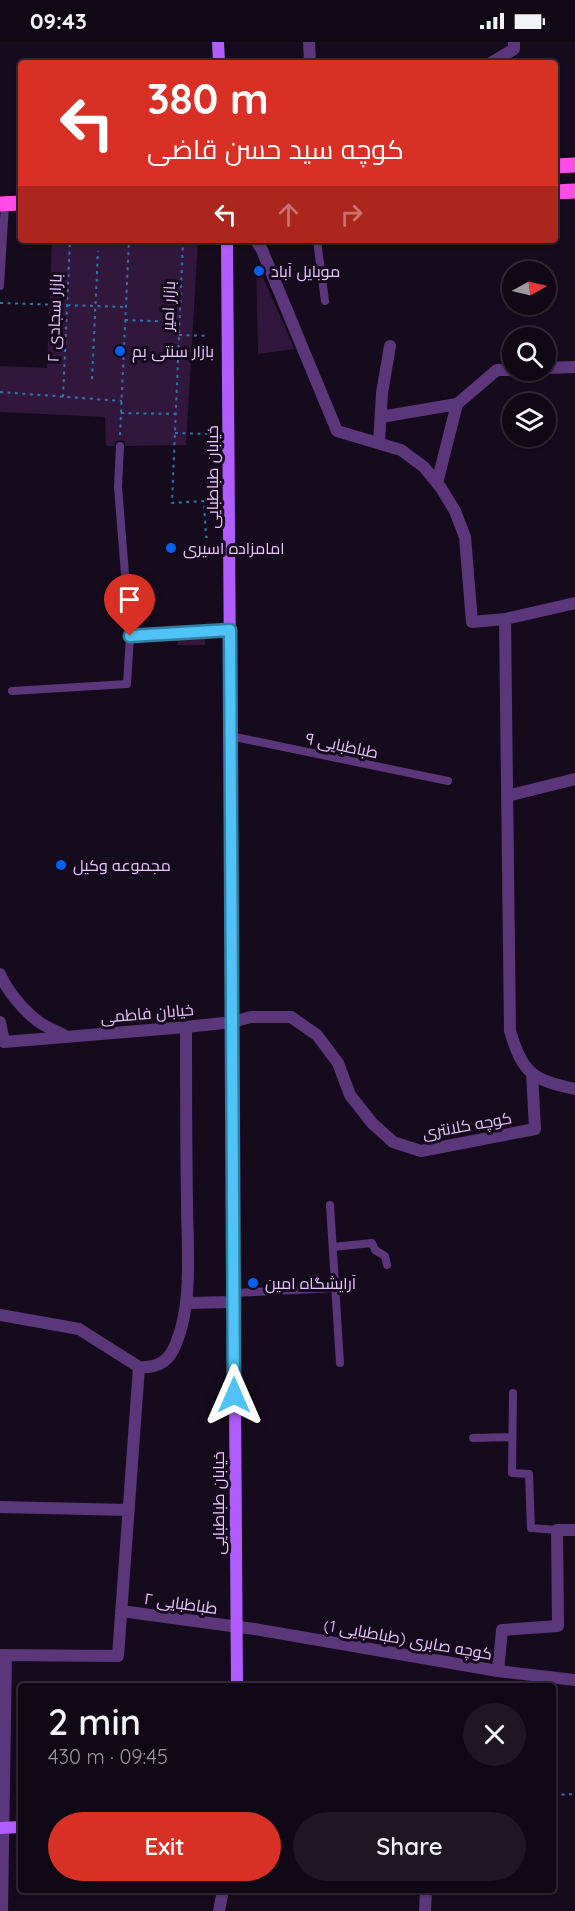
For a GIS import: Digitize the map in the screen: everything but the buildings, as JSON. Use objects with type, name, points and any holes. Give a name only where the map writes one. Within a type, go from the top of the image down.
[{"type":"main road","points":[[218,42],[219,60]]},
{"type":"main road","points":[[558,166],[575,165]]},
{"type":"main road","points":[[558,192],[575,191]]},
{"type":"main road","points":[[2,204],[18,203]]},
{"type":"main road","name":"خیابان طباطبایی","points":[[227,243],[237,1683]]},
{"type":"main road","points":[[2,1828],[18,1827]]},
{"type":"street","points":[[309,42],[310,60]]},
{"type":"street","points":[[495,60],[514,46]]},
{"type":"street","points":[[258,243],[337,431],[401,450],[423,467],[437,483],[455,511],[465,537],[472,622],[505,619],[575,603]]},
{"type":"street","points":[[379,443],[382,393],[390,346]]},
{"type":"street","points":[[556,368],[575,367]]},
{"type":"street","points":[[381,417],[457,404],[497,370],[502,370]]},
{"type":"street","points":[[437,483],[457,404]]},
{"type":"street","points":[[505,619],[510,1031],[516,1050],[532,1073],[544,1082],[575,1089]]},
{"type":"street","points":[[507,796],[575,779]]},
{"type":"street","points":[[0,974],[3,983],[39,1022],[65,1036]]},
{"type":"street","name":"کوچه کلانتری","points":[[232,1022],[250,1017],[291,1017],[317,1035],[338,1063],[350,1095],[372,1123],[393,1142],[421,1151],[535,1129],[532,1073]]},
{"type":"street","name":"خیابان فاطمی","points":[[0,1022],[2,1042],[232,1022]]},
{"type":"street","points":[[0,1315],[79,1329],[139,1367],[159,1365],[168,1359],[188,1303],[186,1027]]},
{"type":"street","points":[[188,1303],[234,1298]]},
{"type":"street","points":[[2,1911],[3,1655],[118,1656],[139,1367]]},
{"type":"street","points":[[0,1507],[129,1510]]},
{"type":"street","points":[[498,1671],[502,1630],[558,1626],[557,1530],[575,1530]]},
{"type":"street","name":"طباطبایی ۲","points":[[121,1611],[236,1627]]},
{"type":"street","name":"کوچه صابری (طباطبایی 1)","points":[[236,1627],[498,1671],[575,1680]]},
{"type":"street","points":[[219,1911],[222,1893]]},
{"type":"street","points":[[425,1911],[426,1893]]},
{"type":"lane","points":[[0,286],[2,204]]},
{"type":"lane","points":[[316,243],[325,301]]},
{"type":"lane","points":[[12,691],[127,684],[130,636],[118,487],[120,446]]},
{"type":"lane","points":[[130,636],[230,630]]},
{"type":"lane","name":"طباطبایی ۹","points":[[230,736],[448,781]]},
{"type":"lane","points":[[330,1205],[340,1363]]},
{"type":"lane","points":[[333,1247],[372,1243],[375,1250],[385,1256],[387,1266]]},
{"type":"lane","points":[[234,1298],[335,1288]]},
{"type":"lane","points":[[513,1393],[512,1473],[529,1474],[531,1528],[557,1530]]},
{"type":"lane","points":[[473,1438],[512,1437]]},
{"type":"path","name":"بازار سجادی ۲","points":[[63,397],[70,243]]},
{"type":"path","points":[[120,446],[129,243]]},
{"type":"path","name":"بازار امیر","points":[[183,243],[172,503],[204,501],[206,537],[210,537]]},
{"type":"path","points":[[92,379],[98,251]]},
{"type":"path","points":[[0,303],[126,307]]},
{"type":"path","points":[[125,320],[180,322]]},
{"type":"path","points":[[179,335],[209,336]]},
{"type":"path","points":[[0,392],[122,401]]},
{"type":"path","points":[[122,413],[176,414]]},
{"type":"path","points":[[175,433],[210,434]]},
{"type":"path","points":[[556,1795],[575,1794]]},
{"type":"place","name":"موبایل آباد","points":[[259,271]]},
{"type":"place","name":"بازار سنتی بم","points":[[120,351]]},
{"type":"place","name":"امامزاده اسیری","points":[[171,548]]},
{"type":"place","name":"مجموعه وکیل","points":[[61,865]]},
{"type":"place","name":"آرایشگاه امین","points":[[253,1283]]},
{"type":"route","points":[[130,636],[230,630],[234,1395]]}]
